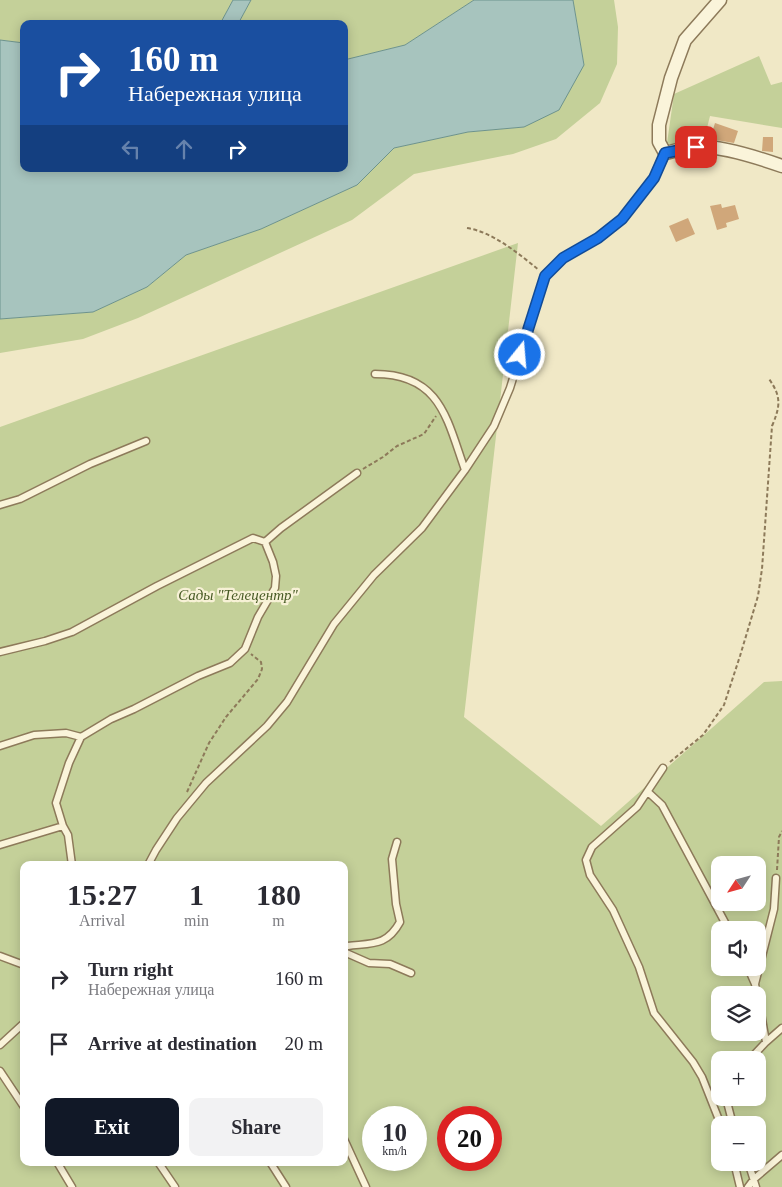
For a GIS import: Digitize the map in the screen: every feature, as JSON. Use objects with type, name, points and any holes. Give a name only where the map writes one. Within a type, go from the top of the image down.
[{"type":"street","points":[[720,0],[685,40],[671,78],[659,125],[659,142],[665,153],[696,147],[715,148],[762,159],[782,166]]},
{"type":"lane","points":[[150,861],[177,818],[206,783],[267,726],[287,702],[334,624],[374,575],[422,528],[465,470],[494,426],[510,388],[545,276],[563,258],[598,238],[622,219],[654,178],[665,153]]},
{"type":"lane","points":[[375,374],[389,374],[416,381],[429,392],[442,408],[465,470]]},
{"type":"lane","points":[[0,505],[20,499],[90,464],[146,441]]},
{"type":"lane","points":[[265,542],[281,528],[357,473]]},
{"type":"lane","points":[[0,652],[72,632],[156,586],[253,538],[265,542],[273,562],[276,576],[275,588],[258,617],[244,649],[230,663],[198,676],[111,719],[81,738],[69,763],[56,803],[68,836],[71,861]]},
{"type":"lane","points":[[0,746],[34,735],[66,733],[81,738]]},
{"type":"lane","points":[[663,768],[637,807],[592,847],[586,860],[590,875],[613,910],[639,967],[654,1013],[693,1062],[702,1077],[717,1116]]},
{"type":"lane","points":[[648,792],[662,805],[724,921]]},
{"type":"lane","points":[[0,845],[63,826]]},
{"type":"lane","points":[[348,946],[378,943],[394,934],[400,922],[396,904],[392,859],[397,842]]},
{"type":"lane","points":[[755,984],[774,909],[776,878]]},
{"type":"lane","points":[[348,954],[369,963],[390,964],[411,973]]},
{"type":"lane","points":[[0,956],[20,964]]},
{"type":"lane","points":[[752,976],[755,984]]},
{"type":"lane","points":[[0,1045],[20,1027]]},
{"type":"lane","points":[[758,1051],[782,1028]]},
{"type":"lane","points":[[0,1071],[20,1101]]},
{"type":"lane","points":[[348,1149],[361,1180],[366,1187]]},
{"type":"lane","points":[[748,1187],[754,1178],[782,1155]]},
{"type":"lane","points":[[59,1166],[72,1187]]},
{"type":"lane","points":[[161,1166],[174,1187]]},
{"type":"lane","points":[[273,1166],[286,1187]]},
{"type":"lane","points":[[736,1171],[740,1187]]},
{"type":"lane","points":[[751,1171],[756,1187]]},
{"type":"path","points":[[467,228],[480,230],[526,260],[545,276]]},
{"type":"path","points":[[663,768],[703,735],[724,705],[758,596],[762,569],[772,426],[780,407],[777,389],[769,379]]},
{"type":"path","points":[[357,473],[397,446],[424,434],[442,408]]},
{"type":"path","points":[[187,791],[209,743],[226,717],[258,679],[262,669],[261,662],[244,649]]},
{"type":"path","points":[[776,878],[778,837],[782,831]]},
{"type":"green space","points":[[0,0],[233,0],[222,20],[20,20],[20,42],[0,40]]},
{"type":"green space","points":[[251,0],[474,0],[405,45],[348,59],[348,20],[240,20]]},
{"type":"green space","points":[[573,0],[614,0],[618,27],[617,64],[600,103],[556,139],[513,154],[414,174],[352,220],[138,318],[83,339],[0,353],[0,319],[93,312],[147,287],[186,255],[261,229],[357,185],[394,148],[468,132],[524,127],[584,65]]},
{"type":"green space","points":[[759,56],[771,85],[782,82],[782,128],[710,116],[704,140],[676,146],[667,143],[674,94]]},
{"type":"green space","name":"Сады \"Телецентр\"","points":[[518,243],[464,717],[601,826],[764,682],[782,681],[782,1187],[0,1187],[0,427]]},
{"type":"water","points":[[233,0],[251,0],[240,20],[222,20]]},
{"type":"water","points":[[474,0],[573,0],[584,65],[559,110],[524,127],[468,132],[394,148],[357,185],[261,229],[186,255],[147,287],[93,312],[0,319],[0,40],[20,42],[20,172],[348,172],[348,59],[405,45]]},
{"type":"building","points":[[715,123],[738,131],[734,143],[710,139]]},
{"type":"building","points":[[763,137],[773,137],[773,152],[762,151]]},
{"type":"building","points":[[721,204],[722,208],[735,205],[739,219],[726,223],[727,227],[717,230],[710,206]]},
{"type":"building","points":[[688,218],[695,234],[676,242],[669,226]]},
{"type":"route","points":[[520,355],[545,276],[563,258],[598,238],[622,219],[654,178],[665,153],[696,147]]}]
